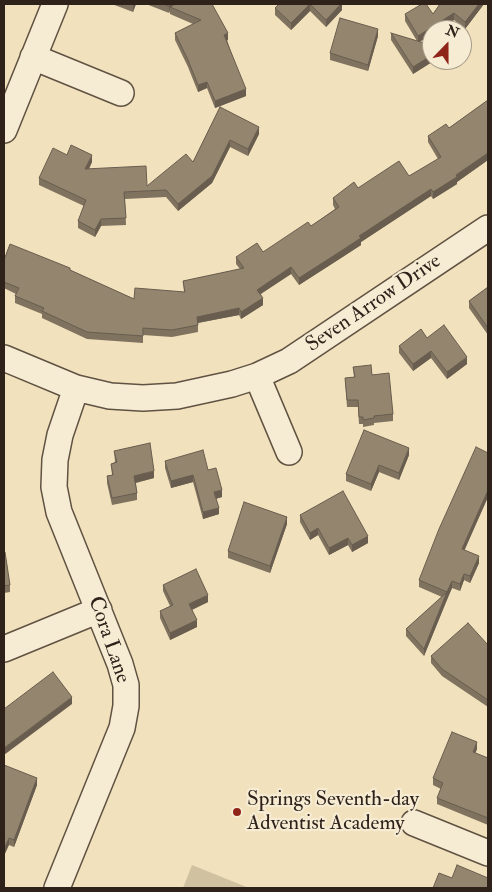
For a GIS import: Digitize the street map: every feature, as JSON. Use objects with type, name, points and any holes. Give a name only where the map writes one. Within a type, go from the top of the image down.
[{"type":"street","points":[[4,130],[55,4]]},
{"type":"street","points":[[33,57],[121,93]]},
{"type":"street","name":"Seven Arrow Drive","points":[[4,358],[76,388],[110,396],[144,398],[177,396],[232,384],[257,376],[289,360],[488,228]]},
{"type":"street","points":[[257,376],[289,452]]},
{"type":"street","name":"Cora Lane","points":[[57,888],[122,728],[126,706],[126,685],[120,664],[59,512],[54,487],[55,460],[60,435],[76,388]]},
{"type":"street","points":[[4,649],[98,610]]},
{"type":"street","points":[[414,823],[488,853]]},
{"type":"shaded area","points":[[192,865],[249,888],[183,888]]},
{"type":"building","points":[[175,4],[212,4],[228,33],[224,35],[246,89],[215,101],[207,82],[198,85],[175,33],[201,20],[170,7]]},
{"type":"building","points":[[279,4],[310,4],[291,23],[275,8]]},
{"type":"building","points":[[310,4],[341,4],[326,20]]},
{"type":"building","points":[[422,4],[426,4],[433,14],[440,4],[479,4],[467,20],[463,20],[454,13],[443,20],[422,20],[422,33],[418,36],[405,14]]},
{"type":"building","points":[[340,18],[378,29],[368,65],[330,53]]},
{"type":"building","points":[[391,33],[422,42],[422,61],[413,67]]},
{"type":"building","points":[[488,100],[488,153],[456,175],[457,177],[433,192],[431,189],[299,278],[291,267],[257,290],[263,298],[241,312],[239,308],[197,317],[198,325],[172,330],[143,328],[143,336],[87,332],[42,311],[44,308],[15,296],[19,288],[4,282],[4,260],[10,244],[70,268],[70,270],[134,299],[135,288],[185,292],[183,281],[244,268],[236,257],[257,243],[263,252],[308,222],[311,226],[339,207],[333,198],[354,182],[358,188],[399,161],[409,176],[441,157],[428,136],[446,124],[449,128]]},
{"type":"building","points":[[220,107],[259,127],[248,149],[230,140],[212,176],[178,204],[166,190],[124,192],[126,218],[101,219],[95,230],[78,221],[86,200],[39,178],[53,148],[67,155],[71,145],[92,155],[85,169],[146,166],[147,186],[186,154],[193,162]]},
{"type":"building","points":[[488,287],[488,328],[469,301]]},
{"type":"building","points":[[444,325],[467,357],[447,372],[431,351],[413,364],[399,346],[421,329],[427,338]]},
{"type":"building","points":[[371,365],[372,375],[389,373],[393,414],[374,416],[374,418],[363,420],[363,417],[359,417],[358,400],[347,400],[345,378],[355,377],[353,367]]},
{"type":"building","points":[[364,430],[409,448],[399,473],[379,465],[371,484],[346,474]]},
{"type":"building","points":[[150,443],[154,471],[134,476],[137,493],[112,498],[107,476],[113,475],[111,464],[117,462],[114,451]]},
{"type":"building","points":[[476,447],[488,453],[488,490],[462,549],[479,556],[470,576],[464,574],[460,584],[452,581],[447,592],[419,580],[439,529]]},
{"type":"building","points":[[203,450],[208,470],[216,468],[222,490],[214,492],[219,508],[203,512],[193,475],[171,481],[165,461]]},
{"type":"building","points":[[343,491],[368,536],[352,545],[348,538],[329,548],[318,528],[310,533],[300,515]]},
{"type":"building","points":[[244,502],[287,517],[270,566],[228,551]]},
{"type":"building","points":[[4,552],[10,585],[4,586]]},
{"type":"building","points":[[196,569],[208,595],[189,604],[197,620],[170,633],[160,611],[173,605],[163,585]]},
{"type":"building","points":[[447,592],[424,649],[406,629]]},
{"type":"building","points":[[468,623],[488,645],[488,700],[442,669],[431,656]]},
{"type":"building","points":[[53,672],[72,697],[4,748],[4,709]]},
{"type":"building","points":[[452,732],[477,742],[473,752],[488,758],[488,818],[437,798],[443,783],[433,778]]},
{"type":"building","points":[[4,765],[37,778],[14,840],[9,838],[4,849]]},
{"type":"building","points":[[457,865],[488,878],[488,888],[433,888],[439,873],[452,878]]},
{"type":"place","name":"Springs Seventh-day Adventist Academy","points":[[237,812]]}]
